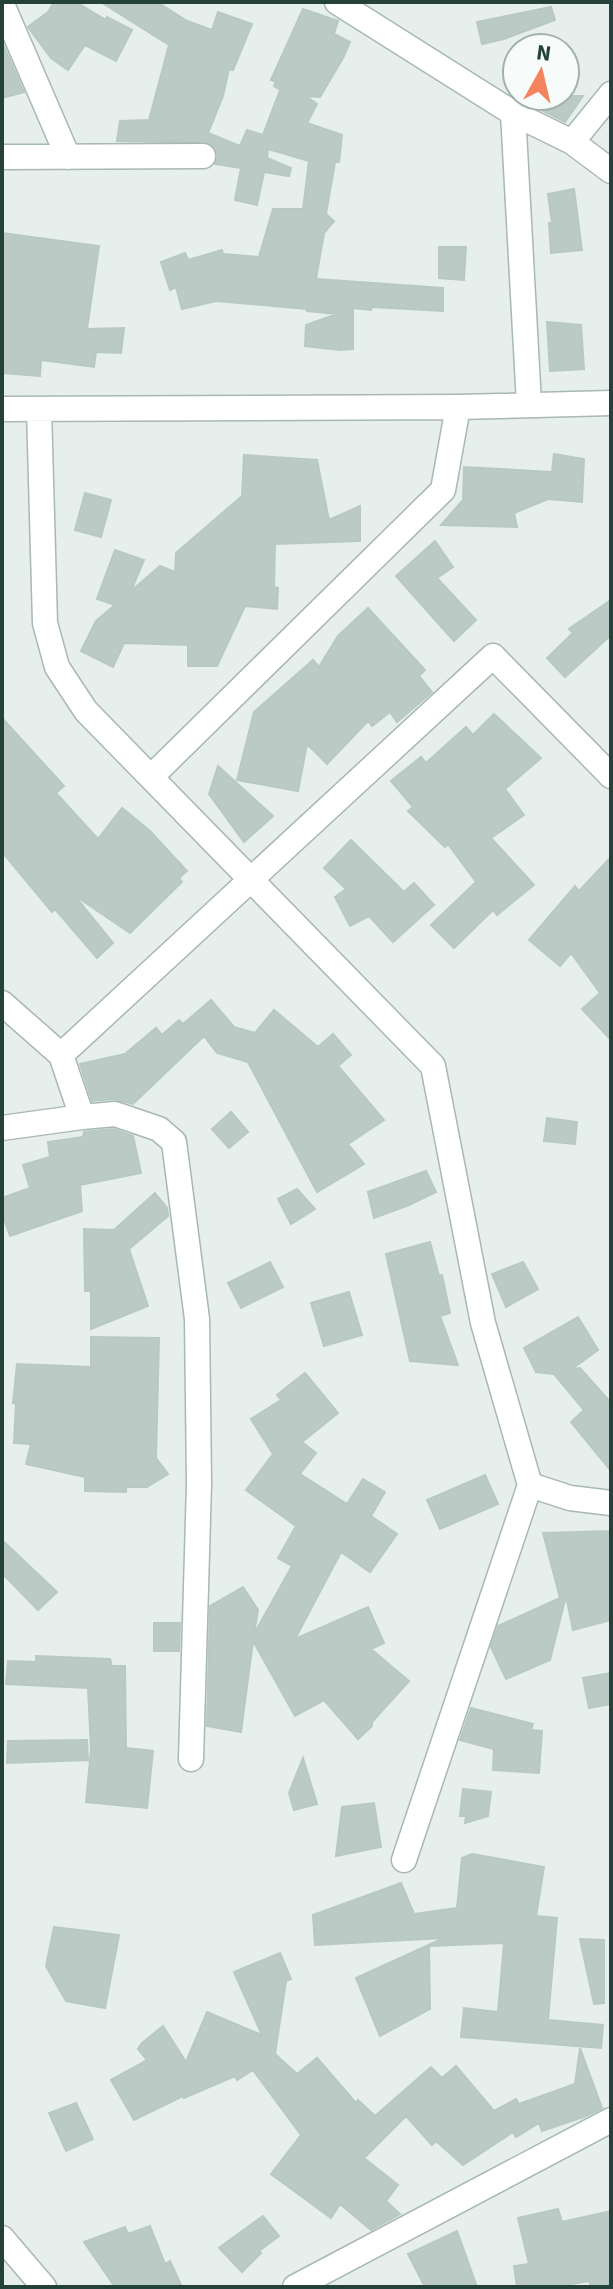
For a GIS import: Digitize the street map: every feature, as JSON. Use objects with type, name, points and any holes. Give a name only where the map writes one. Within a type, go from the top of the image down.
[{"type":"street","points":[[337,2],[513,113],[572,142],[611,171]]},
{"type":"street","points":[[2,4],[68,157]]},
{"type":"street","points":[[572,142],[611,94]]},
{"type":"street","points":[[513,113],[529,404]]},
{"type":"street","points":[[2,157],[203,156]]},
{"type":"street","points":[[2,409],[458,407],[611,403]]},
{"type":"street","points":[[151,777],[443,490],[458,407]]},
{"type":"street","points":[[39,409],[45,623],[57,667],[86,711],[433,1066],[483,1323],[530,1485],[404,1860]]},
{"type":"street","points":[[61,1055],[493,656],[611,776]]},
{"type":"street","points":[[2,1003],[61,1055],[82,1117]]},
{"type":"street","points":[[2,1128],[115,1114],[159,1129],[174,1142],[197,1319],[199,1484],[191,1759]]},
{"type":"street","points":[[530,1485],[570,1498],[611,1503]]},
{"type":"street","points":[[295,2287],[611,2120]]},
{"type":"street","points":[[2,2238],[44,2287]]},
{"type":"building","points":[[54,2],[76,2],[106,20],[107,17],[132,30],[116,61],[85,45],[68,70],[51,58],[28,27],[48,12]]},
{"type":"building","points":[[101,2],[157,2],[187,21],[212,30],[218,12],[252,24],[233,70],[229,69],[223,96],[208,133],[240,146],[247,130],[263,135],[280,90],[271,80],[303,9],[338,21],[334,34],[350,42],[320,97],[306,96],[317,104],[307,123],[342,135],[339,162],[335,162],[326,214],[334,221],[324,233],[316,279],[443,288],[443,311],[353,308],[353,349],[340,350],[305,346],[306,325],[337,314],[216,301],[182,309],[176,287],[170,290],[161,262],[185,253],[188,260],[222,250],[223,254],[259,257],[273,209],[303,209],[309,161],[268,149],[267,158],[291,168],[289,176],[264,172],[257,205],[235,200],[241,168],[215,164],[218,155],[210,143],[117,141],[120,121],[149,120],[169,45]]},
{"type":"building","points":[[551,7],[555,20],[523,32],[501,32],[501,40],[482,44],[477,22]]},
{"type":"building","points":[[2,42],[24,92],[2,98]]},
{"type":"building","points":[[545,112],[572,112],[565,122]]},
{"type":"building","points":[[574,189],[582,250],[551,253],[549,223],[552,223],[548,194]]},
{"type":"building","points":[[2,233],[99,246],[87,329],[124,328],[121,353],[96,352],[94,367],[41,360],[40,376],[2,373]]},
{"type":"building","points":[[439,247],[466,247],[464,280],[439,278]]},
{"type":"building","points":[[547,322],[581,325],[584,369],[550,371]]},
{"type":"building","points":[[554,454],[584,459],[582,502],[548,499],[514,513],[517,527],[441,525],[463,500],[464,467],[552,472]]},
{"type":"building","points":[[244,455],[317,460],[329,520],[360,506],[360,541],[275,544],[277,609],[245,606],[217,666],[188,666],[188,645],[124,643],[113,667],[81,651],[96,621],[115,605],[97,599],[115,550],[144,560],[131,591],[160,566],[175,572],[176,553],[242,496]]},
{"type":"building","points":[[85,493],[111,500],[101,537],[75,530]]},
{"type":"building","points":[[435,541],[453,567],[437,578],[476,620],[454,641],[396,576]]},
{"type":"building","points":[[611,600],[611,635],[565,677],[547,658],[573,633],[569,629]]},
{"type":"building","points":[[368,608],[425,670],[419,676],[432,692],[397,722],[390,712],[372,726],[368,721],[327,764],[307,744],[298,791],[237,780],[254,712],[313,660],[319,667],[338,636]]},
{"type":"building","points":[[494,714],[541,758],[505,789],[524,815],[491,838],[534,885],[497,915],[493,910],[454,948],[431,925],[476,882],[448,844],[445,847],[408,811],[413,807],[391,781],[421,757],[426,763],[466,727],[473,735]]},
{"type":"building","points":[[2,718],[64,786],[56,793],[98,839],[122,808],[150,831],[187,871],[179,878],[182,882],[130,933],[74,895],[113,943],[97,958],[55,909],[52,912],[2,852]]},
{"type":"building","points":[[218,766],[273,816],[244,842],[209,794]]},
{"type":"building","points":[[351,840],[404,892],[414,883],[434,905],[393,942],[369,916],[350,926],[335,897],[346,889],[324,868]]},
{"type":"building","points":[[611,857],[611,1040],[582,1009],[600,993],[571,953],[560,966],[529,940],[575,886],[579,891]]},
{"type":"building","points":[[211,1000],[234,1027],[255,1033],[274,1010],[318,1047],[333,1034],[351,1055],[338,1066],[384,1120],[348,1144],[364,1164],[317,1192],[248,1062],[217,1053],[204,1036],[133,1104],[114,1099],[92,1101],[80,1064],[125,1054],[156,1028],[162,1035],[179,1020],[183,1024]]},
{"type":"building","points":[[231,1112],[248,1132],[229,1148],[212,1129]]},
{"type":"building","points":[[547,1118],[577,1122],[575,1144],[544,1141]]},
{"type":"building","points":[[113,1129],[133,1136],[141,1173],[80,1185],[82,1211],[10,1236],[2,1213],[2,1198],[30,1188],[23,1165],[50,1157],[48,1142],[83,1137],[84,1132]]},
{"type":"building","points":[[426,1171],[436,1192],[374,1218],[368,1192]]},
{"type":"building","points":[[297,1189],[315,1209],[291,1224],[278,1199]]},
{"type":"building","points":[[155,1193],[167,1208],[168,1216],[129,1249],[148,1306],[91,1329],[91,1291],[85,1291],[84,1229],[114,1230]]},
{"type":"building","points":[[430,1242],[439,1276],[442,1275],[450,1313],[440,1316],[458,1365],[410,1361],[386,1254]]},
{"type":"building","points":[[270,1262],[283,1287],[241,1308],[228,1283]]},
{"type":"building","points":[[523,1262],[538,1289],[506,1307],[492,1274]]},
{"type":"building","points":[[349,1292],[362,1335],[324,1346],[311,1303]]},
{"type":"building","points":[[578,1317],[598,1350],[572,1369],[580,1368],[611,1403],[611,1471],[571,1422],[584,1410],[554,1374],[536,1372],[524,1348]]},
{"type":"building","points":[[91,1337],[159,1338],[156,1458],[168,1474],[147,1487],[126,1487],[126,1492],[85,1491],[85,1477],[26,1464],[31,1444],[14,1443],[16,1404],[13,1403],[17,1364],[91,1367]]},
{"type":"building","points":[[305,1373],[338,1413],[302,1442],[316,1453],[300,1474],[347,1504],[363,1479],[385,1492],[371,1516],[397,1534],[370,1572],[341,1552],[295,1639],[368,1607],[384,1643],[371,1649],[409,1681],[358,1739],[324,1700],[295,1716],[253,1641],[241,1732],[207,1726],[210,1606],[243,1587],[258,1610],[254,1634],[292,1566],[278,1558],[296,1526],[246,1490],[273,1454],[251,1419],[281,1400],[277,1395]]},
{"type":"building","points":[[485,1475],[498,1504],[440,1529],[427,1500]]},
{"type":"building","points":[[611,1531],[611,1620],[573,1630],[566,1596],[550,1660],[506,1679],[491,1647],[498,1626],[560,1598],[543,1533]]},
{"type":"building","points":[[2,1540],[57,1592],[38,1610],[2,1573]]},
{"type":"building","points":[[154,1623],[180,1623],[179,1651],[154,1651]]},
{"type":"building","points":[[36,1656],[110,1659],[112,1666],[125,1666],[126,1748],[153,1751],[147,1808],[86,1802],[91,1750],[88,1688],[6,1684],[8,1661],[36,1662]]},
{"type":"building","points":[[611,1673],[611,1704],[589,1708],[583,1678]]},
{"type":"building","points":[[471,1708],[533,1724],[531,1730],[542,1731],[539,1773],[493,1770],[494,1749],[460,1740]]},
{"type":"building","points":[[87,1740],[88,1760],[7,1763],[8,1741]]},
{"type":"building","points":[[303,1758],[317,1804],[294,1810],[289,1793]]},
{"type":"building","points":[[463,1789],[491,1792],[488,1816],[465,1823],[466,1816],[460,1816]]},
{"type":"building","points":[[374,1803],[381,1847],[336,1856],[342,1807]]},
{"type":"building","points":[[472,1854],[544,1867],[536,1916],[557,1918],[548,2020],[603,2025],[601,2048],[461,2037],[464,2008],[498,2012],[504,1943],[429,1946],[430,2009],[380,2036],[356,1978],[444,1938],[315,1945],[313,1915],[401,1883],[414,1914],[457,1908],[462,1858]]},
{"type":"building","points":[[54,1927],[119,1935],[105,2008],[66,2001],[46,1966]]},
{"type":"building","points":[[580,1939],[604,1940],[604,2003],[594,2004]]},
{"type":"building","points":[[280,1953],[291,1979],[286,1981],[275,2054],[297,2074],[317,2058],[356,2103],[358,2100],[375,2116],[431,2067],[442,2078],[456,2066],[494,2111],[516,2099],[519,2104],[575,2084],[580,2048],[602,2108],[542,2131],[539,2123],[516,2137],[513,2132],[463,2165],[436,2141],[432,2145],[406,2116],[364,2158],[398,2185],[386,2201],[400,2214],[371,2230],[340,2204],[331,2218],[271,2174],[301,2135],[253,2070],[237,2080],[235,2076],[183,2096],[134,2120],[111,2080],[147,2060],[138,2049],[142,2043],[163,2026],[186,2062],[207,2012],[262,2035],[234,1972]]},
{"type":"building","points":[[76,2103],[93,2139],[66,2151],[49,2113]]},
{"type":"building","points":[[558,2209],[562,2222],[611,2211],[611,2287],[591,2287],[589,2281],[555,2287],[517,2287],[514,2266],[529,2264],[518,2218]]},
{"type":"building","points":[[263,2216],[279,2236],[259,2251],[261,2253],[242,2272],[219,2248]]},
{"type":"building","points":[[150,2226],[165,2264],[170,2261],[182,2287],[115,2287],[84,2242],[125,2227],[128,2234]]},
{"type":"building","points":[[457,2231],[477,2287],[425,2287],[408,2254]]}]
